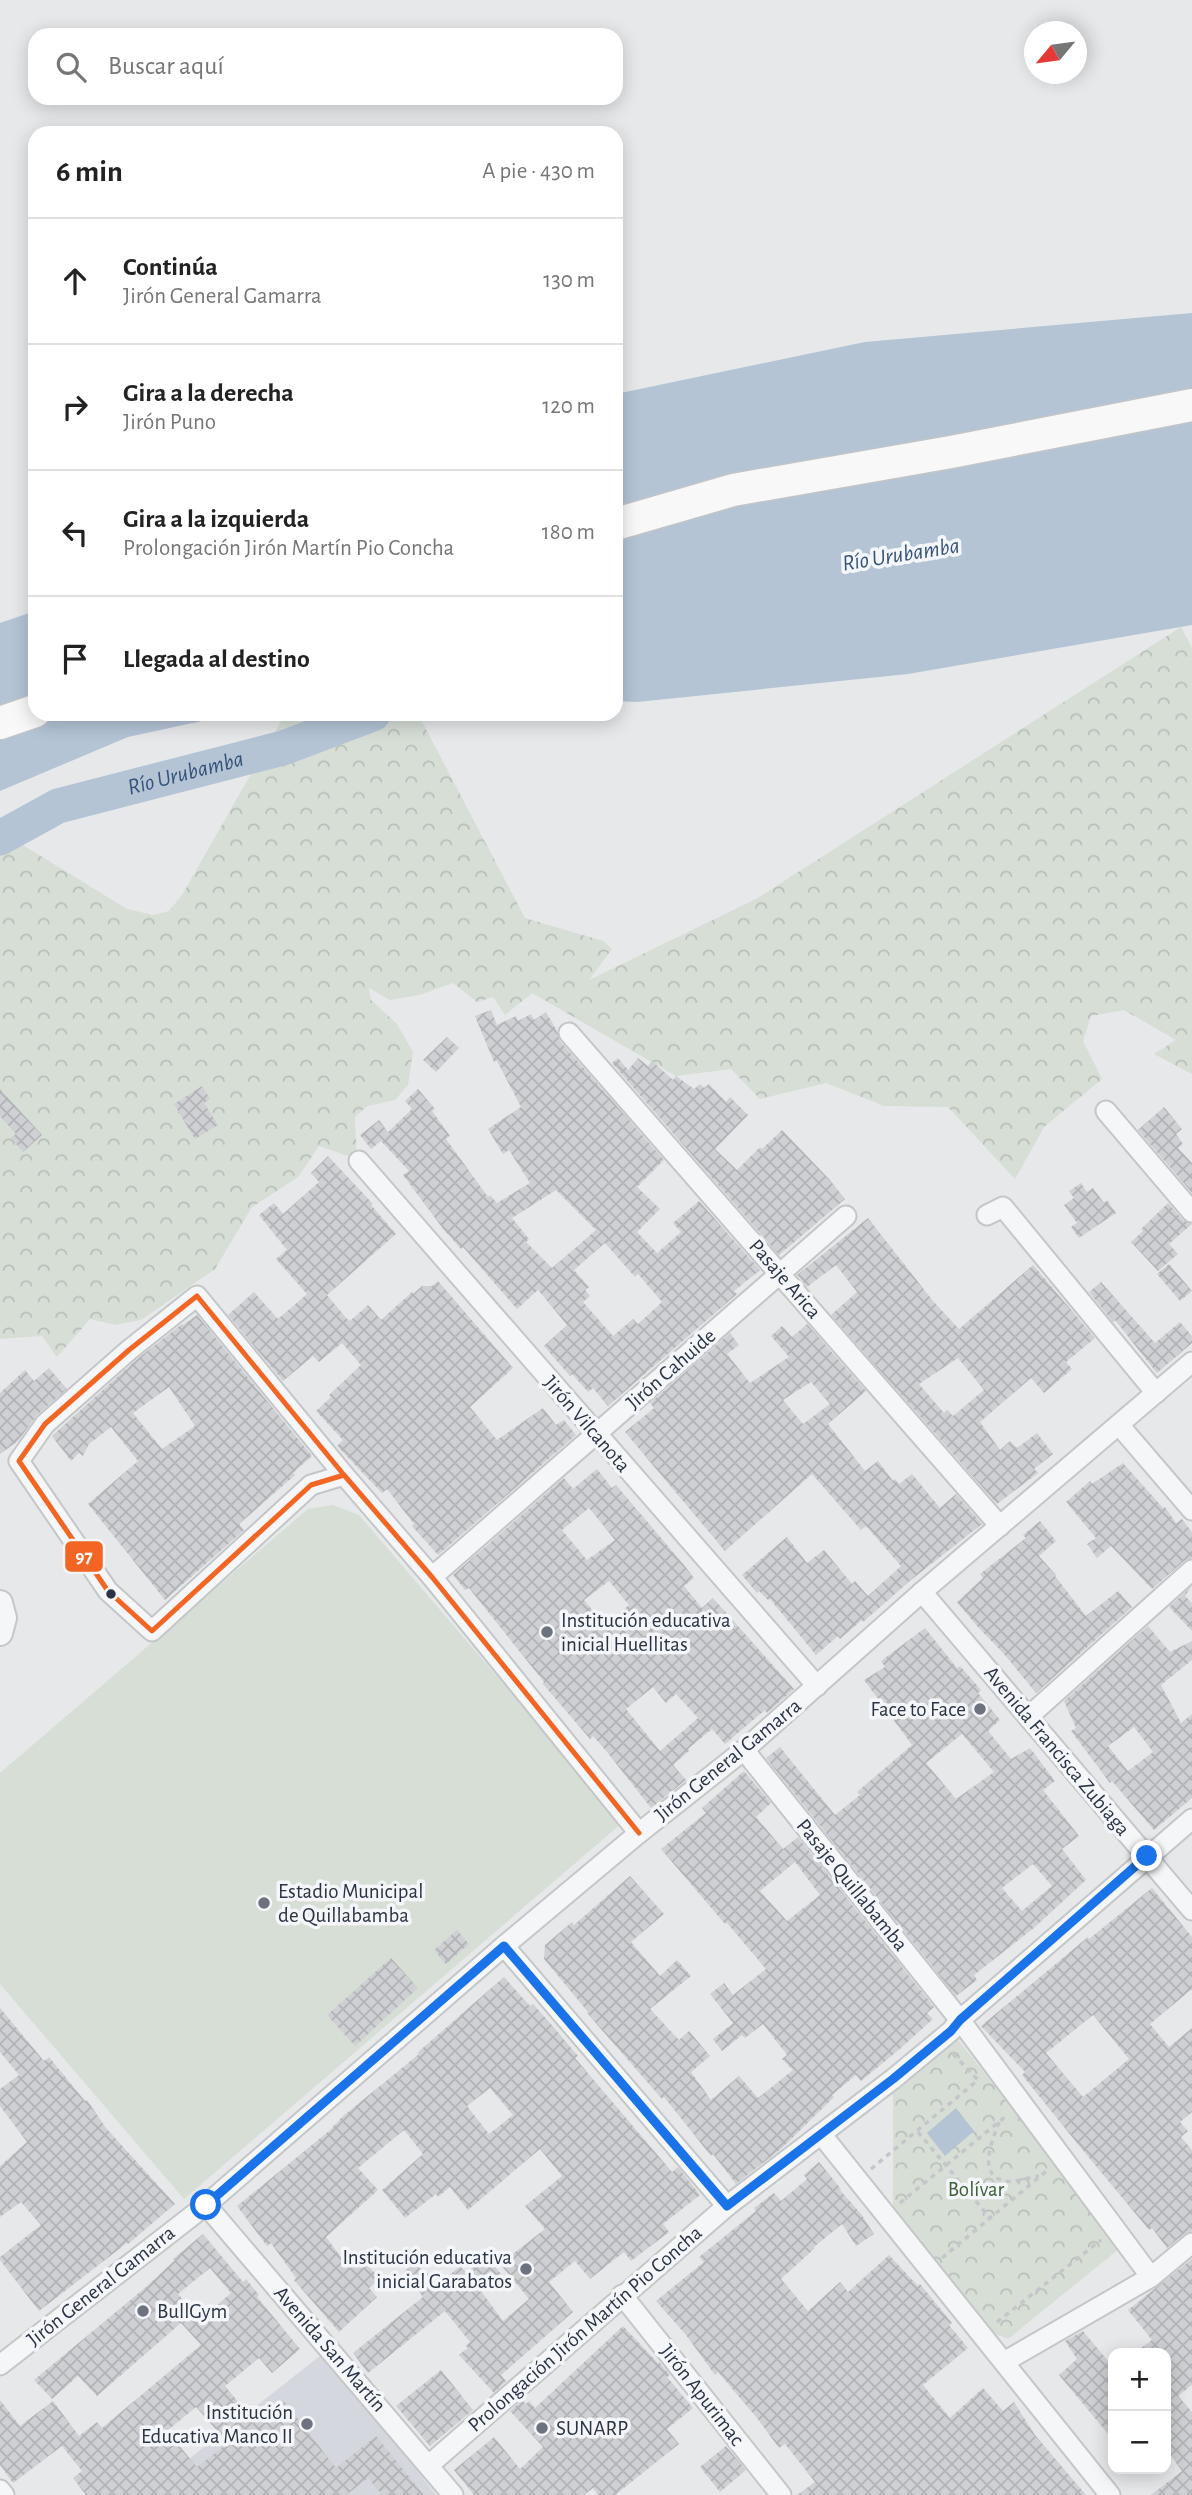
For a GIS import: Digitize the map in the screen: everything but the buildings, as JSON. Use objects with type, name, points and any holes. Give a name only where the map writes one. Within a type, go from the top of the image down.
[{"type":"main road","points":[[623,522],[733,490],[951,453],[1192,405]]},
{"type":"main road","points":[[0,723],[28,713]]},
{"type":"street","name":"Pasaje Arica","points":[[569,1033],[1000,1527]]},
{"type":"street","points":[[1105,1111],[1192,1212]]},
{"type":"street","name":"Jirón Vilcanota","points":[[359,1161],[817,1686]]},
{"type":"street","points":[[987,1215],[1003,1207],[1156,1393]]},
{"type":"street","name":"Jirón Cahuide","points":[[432,1577],[846,1216]]},
{"type":"street","points":[[344,1475],[310,1485],[152,1631],[108,1591],[19,1461],[45,1424],[129,1350],[197,1296],[432,1577],[639,1833]]},
{"type":"street","name":"Jirón General Gamarra","points":[[0,2365],[206,2205],[504,1946],[744,1749],[922,1592],[1192,1362]]},
{"type":"street","points":[[1119,1425],[1192,1510]]},
{"type":"street","points":[[1028,1717],[1192,1570]]},
{"type":"street","name":"Avenida Francisca Zubiaga","points":[[922,1592],[1192,1910]]},
{"type":"street","points":[[0,1603],[4,1618],[0,1633]]},
{"type":"street","name":"Pasaje Quillabamba","points":[[744,1749],[960,2020],[1151,2277]]},
{"type":"street","name":"Prolongación Jirón Martín Pio Concha","points":[[429,2465],[727,2206],[941,2039],[1192,1819]]},
{"type":"street","points":[[504,1946],[727,2206]]},
{"type":"street","points":[[821,2134],[1110,2495]]},
{"type":"street","name":"Avenida San Martín","points":[[206,2205],[453,2495]]},
{"type":"street","points":[[1004,2362],[1151,2277],[1192,2243]]},
{"type":"street","name":"Jirón Apurimac","points":[[622,2295],[781,2495]]},
{"type":"street","points":[[0,2490],[4,2495]]},
{"type":"path","points":[[942,2058],[954,2053],[985,2089]]},
{"type":"path","points":[[870,2170],[978,2080]]},
{"type":"path","points":[[896,2206],[1006,2116],[999,2107]]},
{"type":"path","points":[[999,2122],[988,2158],[988,2167],[994,2176],[1003,2181],[1011,2181],[1041,2175]]},
{"type":"path","points":[[918,2132],[990,2218]]},
{"type":"path","points":[[862,2161],[876,2179]]},
{"type":"path","points":[[941,2259],[1050,2168]]},
{"type":"path","points":[[994,2324],[1108,2235]]},
{"type":"shaded area","name":"Institución Educativa Manco II","points":[[325,2352],[436,2495],[143,2495]]},
{"type":"green space","points":[[1181,627],[1192,648],[1192,1074],[1154,1054],[1176,1040],[1124,1010],[1091,1016],[1083,1041],[1102,1079],[1044,1127],[1015,1179],[948,1107],[884,1106],[826,1083],[760,1099],[731,1069],[676,1076],[532,993],[505,1015],[493,997],[477,1002],[453,983],[419,995],[390,1000],[369,988],[371,1000],[397,1024],[413,1052],[408,1085],[395,1100],[367,1106],[355,1117],[357,1159],[319,1146],[298,1177],[252,1207],[215,1269],[141,1320],[115,1325],[90,1319],[57,1357],[42,1336],[0,1339],[0,831],[127,909],[153,915],[169,911],[182,895],[281,721],[422,721],[525,918],[603,941],[612,949],[589,980],[756,899]]},
{"type":"green space","name":"Estadio Municipal de Quillabamba","points":[[333,1505],[359,1515],[622,1823],[184,2199],[0,1984],[0,1773],[308,1509]]},
{"type":"green space","name":"Bolívar","points":[[951,2031],[1120,2248],[1008,2339],[988,2331],[893,2211],[893,2079]]},
{"type":"water","points":[[1192,313],[1192,625],[908,674],[623,701],[623,393],[865,342]]},
{"type":"water","points":[[28,613],[28,721],[202,721],[128,737],[0,791],[0,623]]},
{"type":"water","points":[[956,2108],[974,2131],[945,2156],[927,2133]]},
{"type":"waterway","name":"Río Urubamba","points":[[0,838],[58,806],[283,748],[354,721]]},
{"type":"transit line","name":"97","points":[[344,1475],[311,1485],[152,1631],[108,1591],[19,1461],[45,1424],[129,1350],[197,1296],[432,1577],[639,1833]]},
{"type":"place","name":"Institución educativa inicial Huellitas","points":[[547,1632]]},
{"type":"place","name":"Face to Face","points":[[980,1709]]},
{"type":"place","name":"Estadio Municipal de Quillabamba","points":[[264,1903]]},
{"type":"place","name":"Institución educativa inicial Garabatos","points":[[526,2269]]},
{"type":"place","name":"BullGym","points":[[143,2311]]},
{"type":"place","name":"Institución Educativa Manco II","points":[[307,2424]]},
{"type":"place","name":"SUNARP","points":[[542,2428]]},
{"type":"route","points":[[206,2205],[504,1946],[727,2206],[893,2079],[951,2031],[960,2020],[1147,1856]]}]
